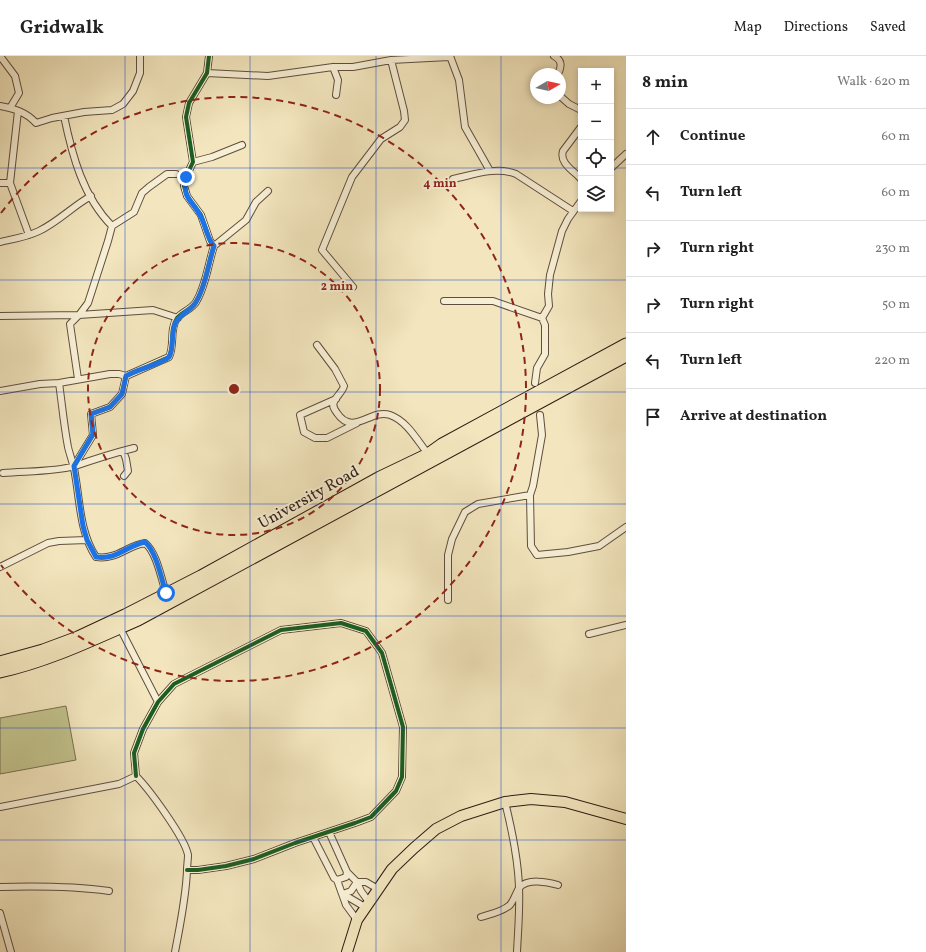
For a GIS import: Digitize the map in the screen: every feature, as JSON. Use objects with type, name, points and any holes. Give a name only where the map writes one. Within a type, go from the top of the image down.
[{"type":"highway","name":"University Road","points":[[0,672],[44,660],[81,646],[138,620],[203,580],[380,477],[428,454],[449,440],[626,344]]},
{"type":"highway","name":"University Road","points":[[0,662],[43,650],[78,637],[125,615],[166,593],[203,580],[626,356]]},
{"type":"main road","points":[[347,952],[357,920],[392,869],[436,829],[461,816],[505,802],[531,799],[565,802],[626,819]]},
{"type":"street","points":[[0,56],[15,76],[19,93],[10,108]]},
{"type":"street","points":[[0,106],[29,115],[36,123],[52,118],[84,112],[112,110],[123,104],[133,91],[140,73],[140,56]]},
{"type":"street","points":[[209,56],[207,73],[189,103],[186,117],[193,162],[186,177],[184,186],[191,204],[201,216],[210,241],[214,246]]},
{"type":"street","points":[[554,56],[561,63],[560,68]]},
{"type":"street","points":[[207,73],[268,76],[334,67],[353,67],[391,60],[449,57],[459,80],[465,127],[490,171]]},
{"type":"street","points":[[354,287],[322,250],[352,177],[381,139],[400,127],[405,120],[391,60]]},
{"type":"street","points":[[334,67],[338,80],[336,95]]},
{"type":"street","points":[[566,102],[578,109]]},
{"type":"street","points":[[18,111],[10,183],[29,235]]},
{"type":"street","points":[[64,116],[75,161],[81,178],[99,210],[112,226]]},
{"type":"street","points":[[578,131],[561,156],[563,161],[578,176]]},
{"type":"street","points":[[193,162],[212,157],[242,145]]},
{"type":"street","points":[[614,165],[626,154]]},
{"type":"street","points":[[453,179],[490,171],[507,171],[516,174],[573,211]]},
{"type":"street","points":[[78,378],[70,324],[88,303],[112,226],[134,212],[142,193],[149,187],[167,174],[176,174]]},
{"type":"street","points":[[0,183],[10,183]]},
{"type":"street","points":[[74,466],[93,434],[91,414],[110,407],[122,394],[126,376],[132,372],[169,357],[172,350],[172,335],[178,318],[195,304],[205,278],[214,246],[246,220],[256,202],[268,191]]},
{"type":"street","points":[[0,242],[40,231],[91,196]]},
{"type":"street","points":[[542,318],[549,306],[548,294],[550,275],[562,231],[578,205]]},
{"type":"street","points":[[444,301],[493,300],[542,318],[545,325],[545,354],[537,368],[535,383]]},
{"type":"street","points":[[0,316],[78,315],[153,310],[178,318]]},
{"type":"street","points":[[317,345],[335,369],[344,386],[342,392],[336,398],[300,415],[304,432],[316,438],[327,438],[382,413],[404,422],[428,454]]},
{"type":"street","points":[[0,391],[40,384],[59,383],[78,378],[115,374],[126,376]]},
{"type":"street","points":[[59,383],[68,449],[74,466],[83,526],[87,540],[96,557],[105,558],[145,542],[149,546],[154,556],[166,593]]},
{"type":"street","points":[[336,398],[334,408],[343,421],[349,423],[360,422]]},
{"type":"street","points":[[540,415],[542,435],[533,486],[530,494],[531,546],[537,555],[568,552],[599,546],[626,527]]},
{"type":"street","points":[[3,473],[74,466],[83,462],[134,448]]},
{"type":"street","points":[[123,451],[128,471],[124,476]]},
{"type":"street","points":[[448,600],[448,555],[452,539],[465,512],[478,504],[530,494]]},
{"type":"street","points":[[0,567],[48,543],[87,540]]},
{"type":"street","points":[[175,952],[182,909],[188,855],[184,844],[146,786],[136,776],[134,753],[143,729],[158,702],[174,684],[280,630],[341,623],[366,631],[382,653],[403,727],[402,777],[396,791],[371,817],[254,859],[226,866],[187,870]]},
{"type":"street","points":[[588,634],[626,625]]},
{"type":"street","points":[[120,628],[158,702]]},
{"type":"street","points":[[0,807],[119,784],[136,776]]},
{"type":"street","points":[[505,802],[515,850],[519,888],[517,952]]},
{"type":"street","points":[[329,832],[347,872],[357,882],[367,904]]},
{"type":"street","points":[[313,837],[337,880],[346,905],[357,920]]},
{"type":"street","points":[[337,880],[346,877],[347,872]]},
{"type":"street","points":[[481,917],[498,912],[511,904],[519,888],[524,883],[531,881],[558,885]]},
{"type":"street","points":[[357,882],[366,882],[378,889]]},
{"type":"street","points":[[343,894],[351,891],[357,882]]},
{"type":"street","points":[[0,887],[47,886],[83,887],[109,890]]},
{"type":"street","points":[[343,894],[367,904]]},
{"type":"street","points":[[0,913],[11,952]]},
{"type":"green space","points":[[66,706],[76,760],[0,774],[0,718]]},
{"type":"cycle path","points":[[74,466],[93,435],[91,414],[110,407],[122,394],[126,376],[169,357],[172,348],[173,327],[177,318],[190,309],[194,304],[205,282],[214,246],[210,241],[201,215],[187,196],[184,186],[186,177],[193,162],[186,117],[189,103],[207,73],[209,56]]},
{"type":"cycle path","points":[[136,776],[134,753],[143,729],[158,702],[174,684],[281,630],[341,623],[366,631],[382,653],[403,727],[402,777],[396,791],[371,817],[295,843],[254,859],[226,866],[187,870]]},
{"type":"route","points":[[166,593],[154,556],[149,546],[145,542],[105,558],[96,557],[87,540],[83,526],[74,466],[93,434],[91,414],[110,407],[122,394],[126,376],[132,372],[169,357],[172,350],[172,335],[174,326],[178,318],[195,304],[200,294],[214,246],[210,241],[201,216],[191,204],[187,196],[184,186],[186,177]]}]
